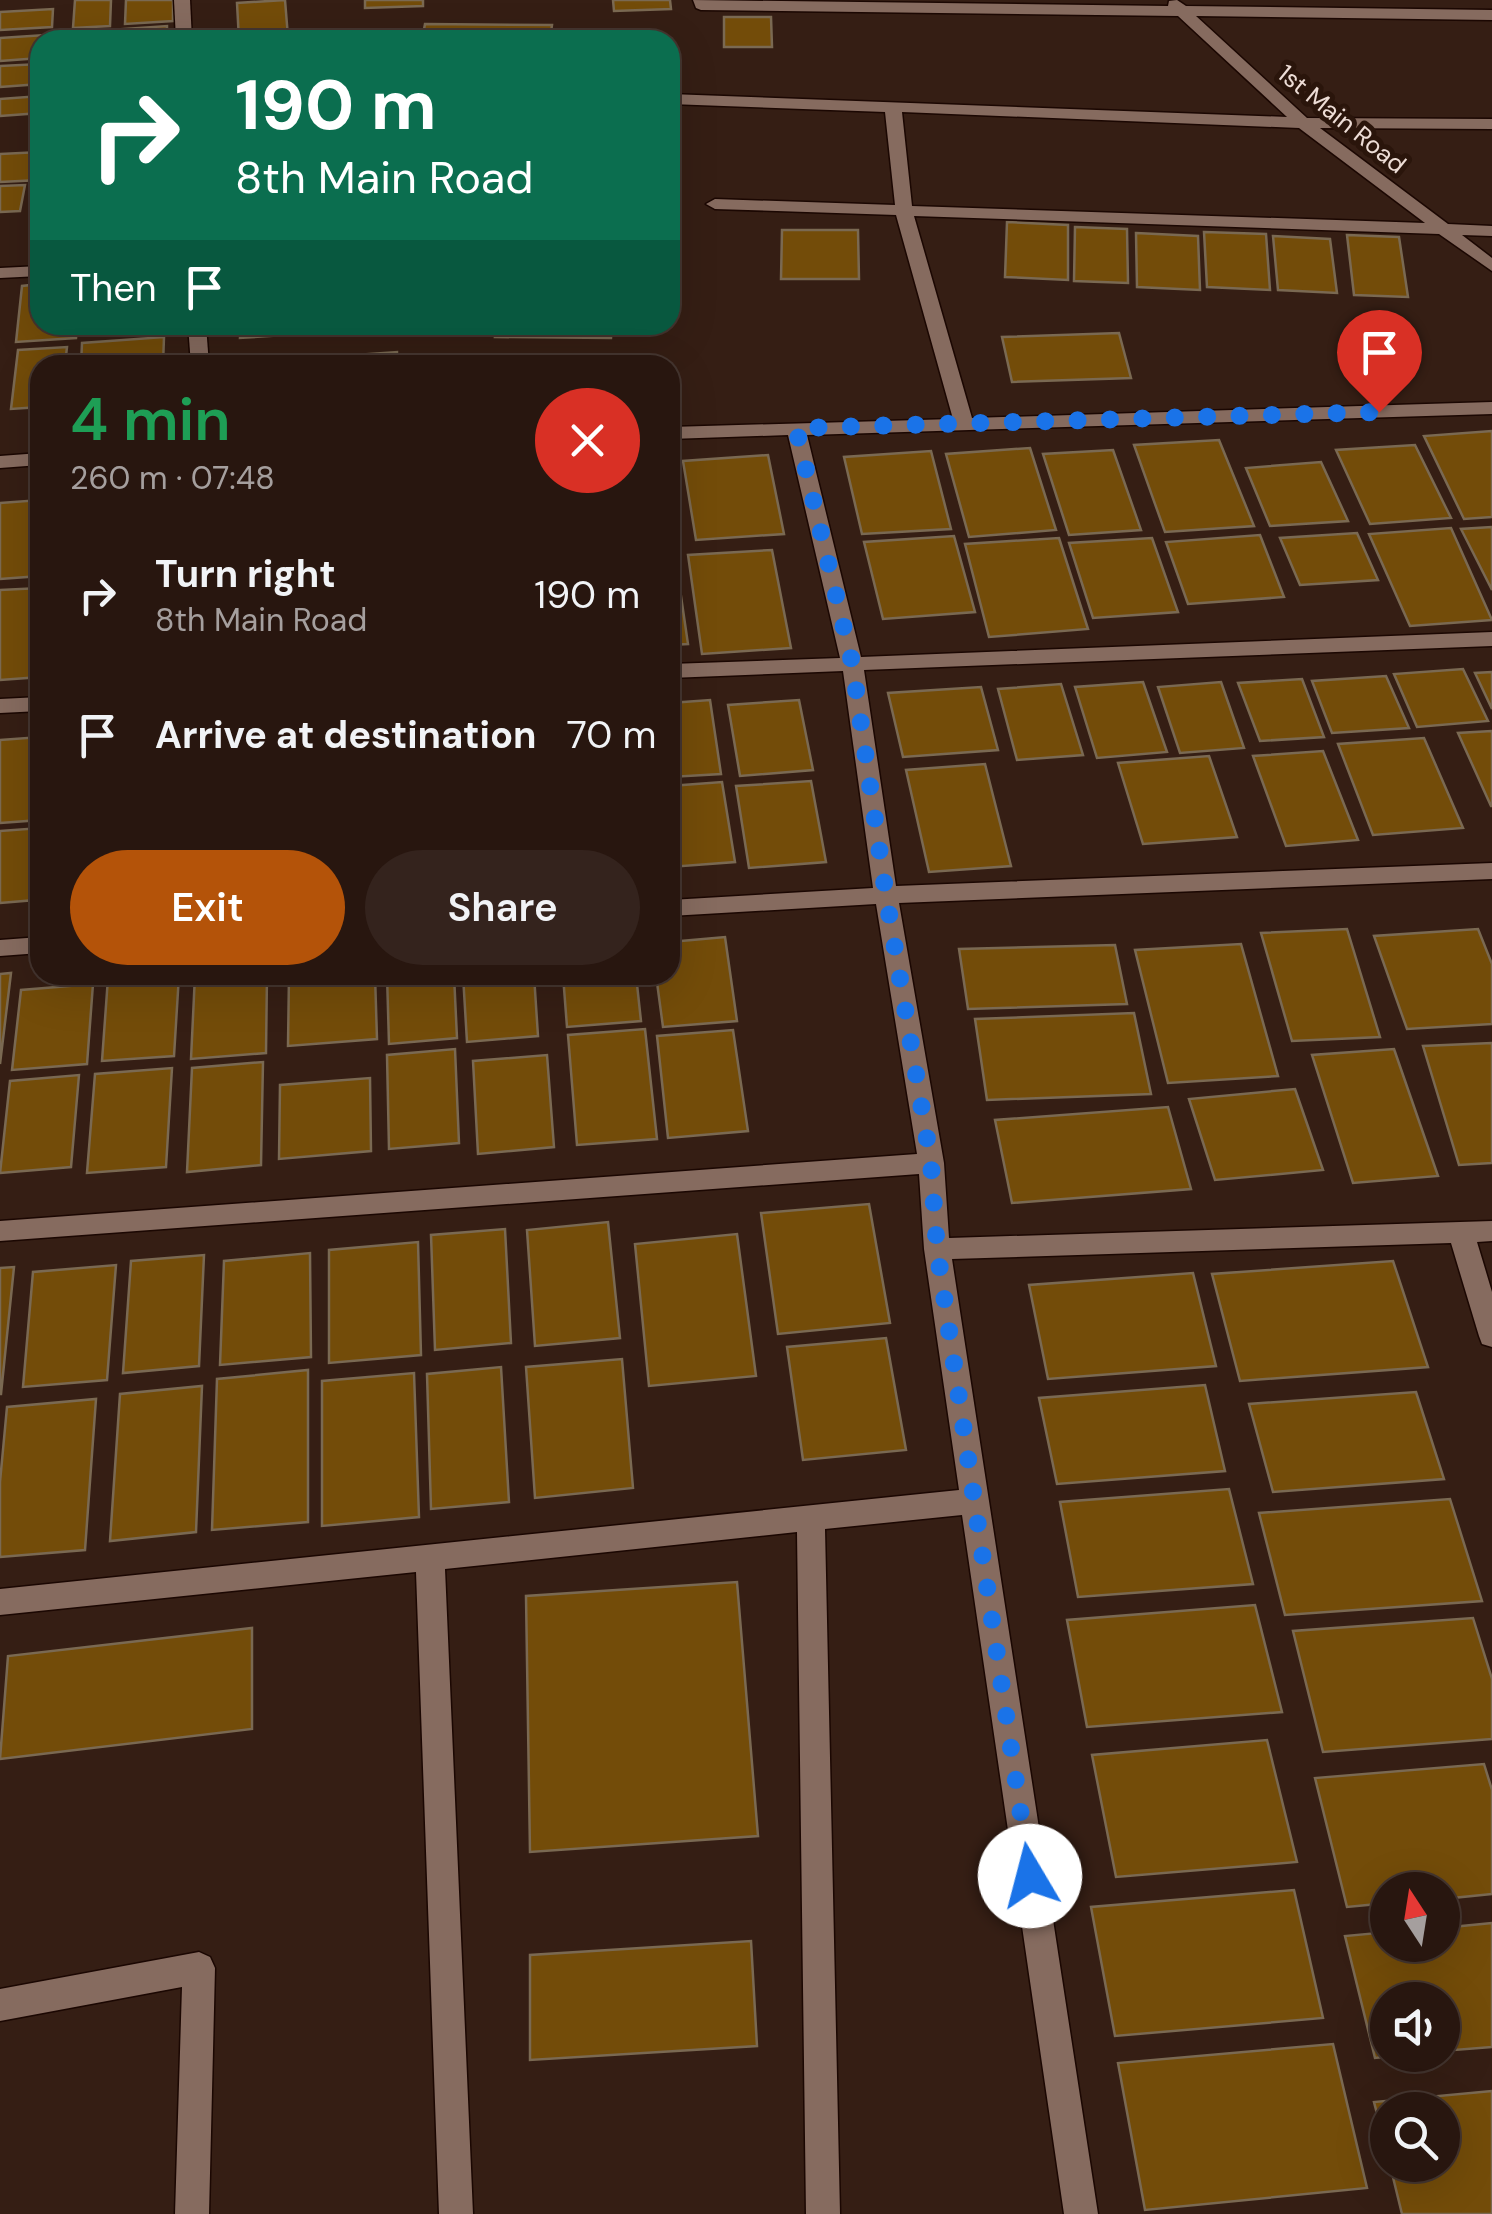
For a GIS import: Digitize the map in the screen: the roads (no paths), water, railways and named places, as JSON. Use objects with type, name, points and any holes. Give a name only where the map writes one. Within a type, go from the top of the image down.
[{"type":"street","points":[[182,0],[184,30]]},
{"type":"street","points":[[701,0],[701,6],[1174,6],[1492,15]]},
{"type":"street","name":"1st Main Road","points":[[1174,6],[1303,123],[1492,266]]},
{"type":"street","points":[[680,99],[1303,123],[1492,124]]},
{"type":"street","points":[[893,107],[904,212],[964,423]]},
{"type":"street","points":[[715,204],[1492,231]]},
{"type":"street","points":[[0,273],[30,272]]},
{"type":"street","points":[[680,432],[1492,408]]},
{"type":"street","points":[[796,428],[852,662],[931,1163],[937,1249],[1080,2214]]},
{"type":"street","points":[[0,462],[30,460]]},
{"type":"street","points":[[680,671],[1492,640]]},
{"type":"street","points":[[0,706],[30,704]]},
{"type":"street","points":[[680,907],[886,895],[1492,871]]},
{"type":"street","points":[[0,948],[30,946]]},
{"type":"street","points":[[0,1231],[931,1163]]},
{"type":"street","points":[[937,1249],[1492,1231]]},
{"type":"street","points":[[1461,1233],[1492,1336]]},
{"type":"street","points":[[0,1602],[975,1501]]},
{"type":"street","points":[[812,1519],[823,2214]]},
{"type":"street","points":[[430,1557],[456,2214]]},
{"type":"street","points":[[0,2005],[199,1968],[192,2214]]}]
